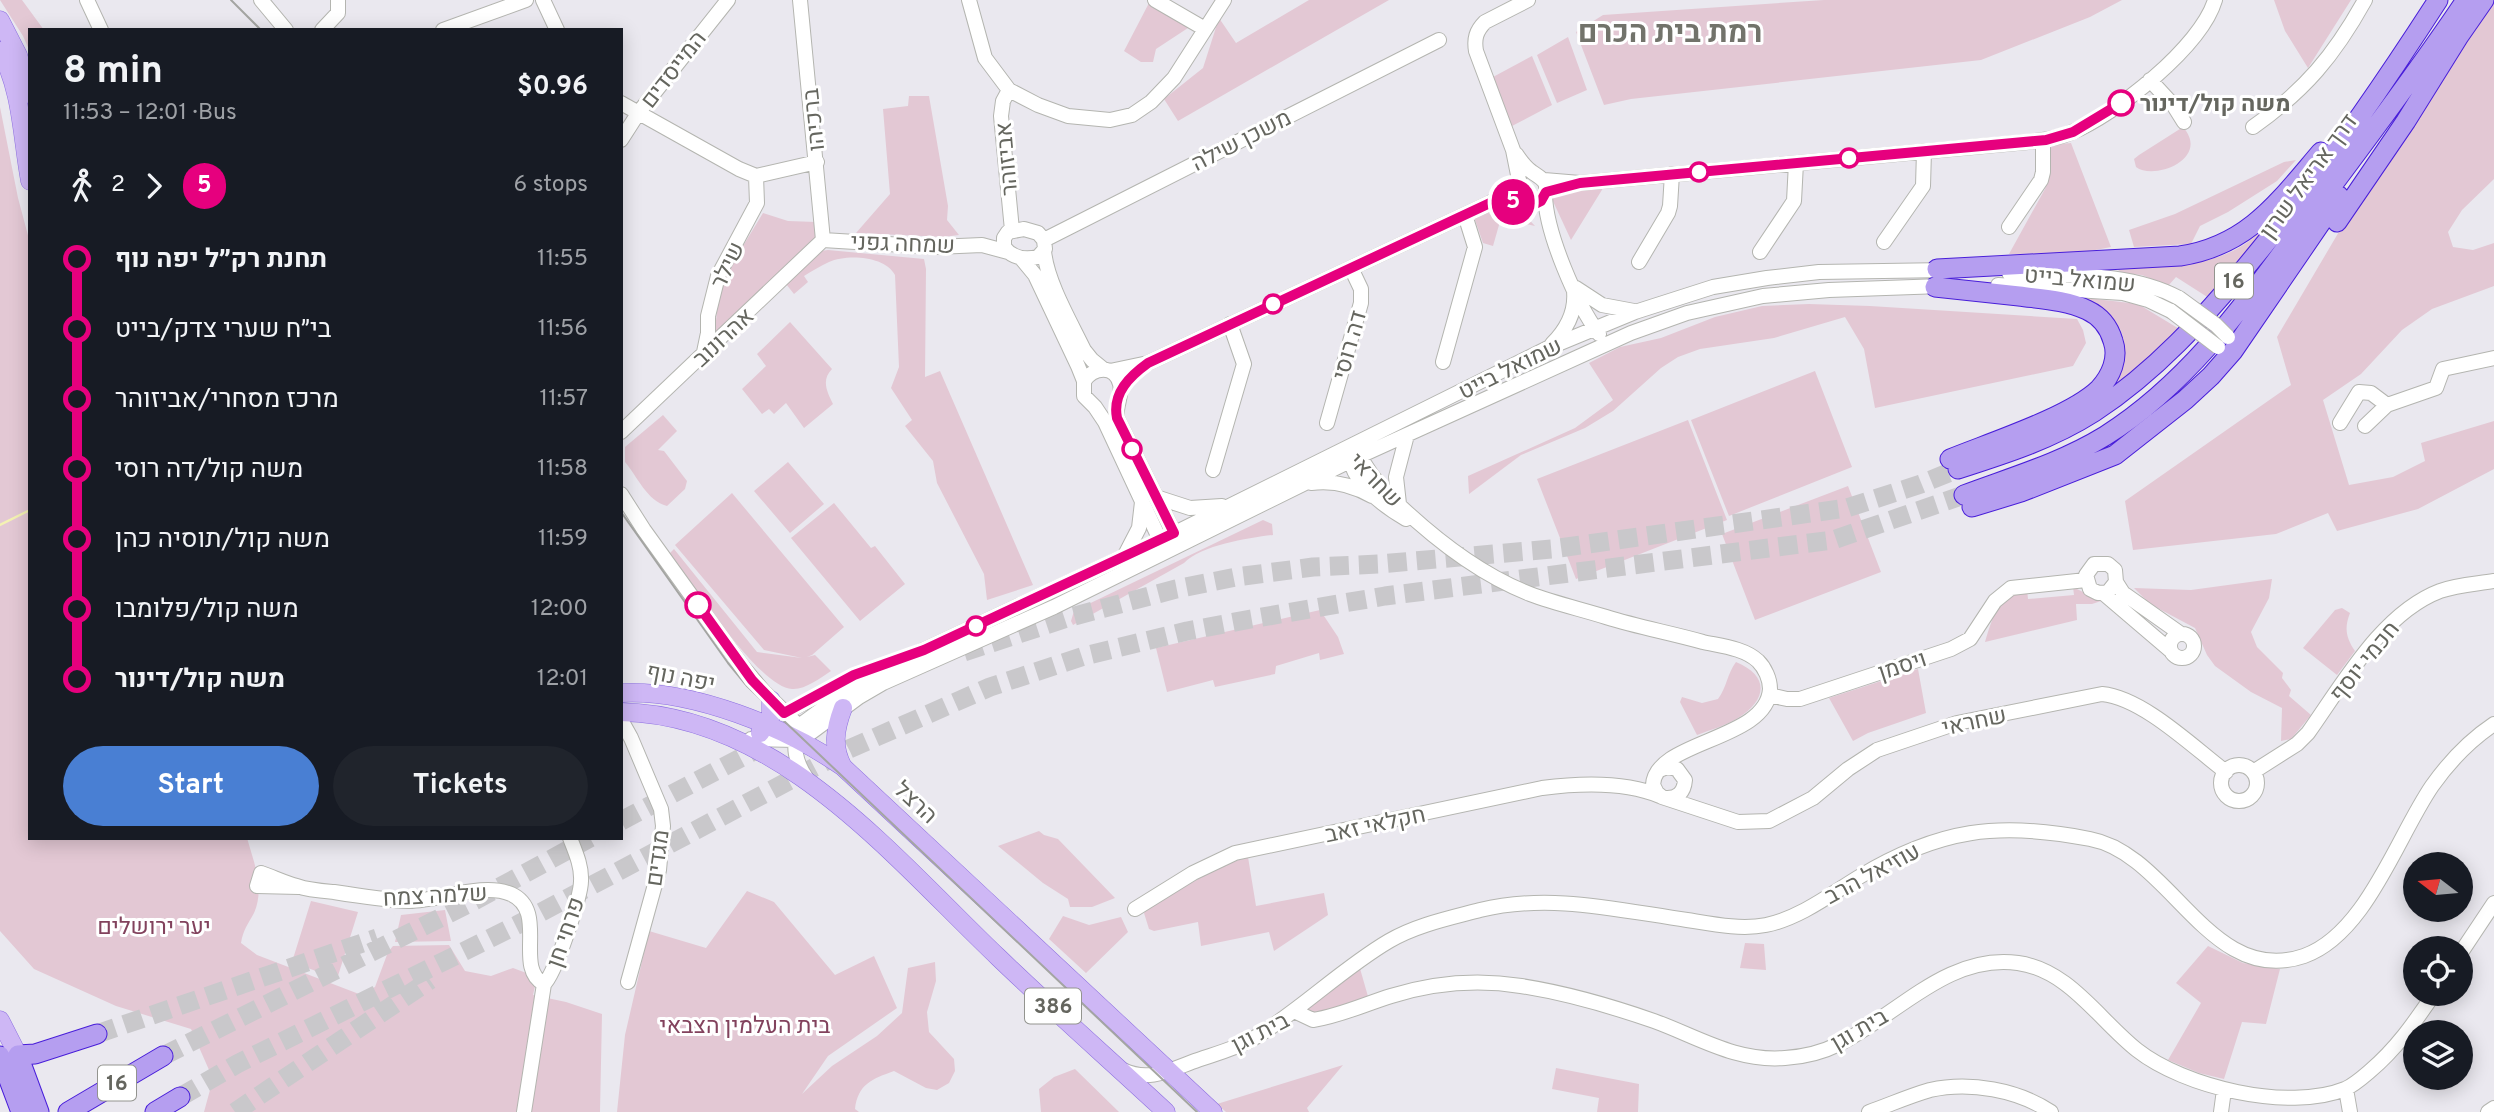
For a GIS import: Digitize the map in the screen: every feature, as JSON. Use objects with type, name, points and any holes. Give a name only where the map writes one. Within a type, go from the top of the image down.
[{"type":"highway","name":"דרך אריאל שרון","points":[[1936,278],[2073,305],[2086,309],[2104,322],[2114,344],[2114,365],[2110,375],[2097,391],[2059,414],[1954,464],[2017,450],[2060,432],[2118,395],[2150,369],[2188,334],[2218,301],[2293,210],[2401,58],[2438,0]]},
{"type":"highway","points":[[2115,455],[2198,388],[2226,345],[2303,250],[2484,0]]},
{"type":"highway","name":"דרך אריאל שרון","points":[[2115,455],[2021,492],[1968,501],[2073,454],[2107,435],[2164,390],[2199,356],[2249,298],[2462,5]]},
{"type":"highway","points":[[2303,250],[2462,5]]},
{"type":"highway","points":[[2115,455],[2141,444],[2168,426],[2222,382],[2247,353],[2406,121],[2459,36]]},
{"type":"highway","points":[[1936,278],[2180,256],[2223,244],[2245,232],[2271,208],[2401,58]]},
{"type":"highway","points":[[4,1056],[35,1054],[97,1034]]},
{"type":"highway","points":[[4,1056],[21,1112]]},
{"type":"highway","points":[[4,1056],[39,1112]]},
{"type":"highway","name":"16","points":[[70,1111],[163,1056]]},
{"type":"highway","name":"16","points":[[155,1112],[180,1097]]},
{"type":"main road","points":[[0,20],[18,55],[28,88]]},
{"type":"main road","points":[[0,51],[18,104],[28,168]]},
{"type":"main road","name":"יפה נוף","points":[[623,693],[670,696],[744,718],[773,714],[843,767]]},
{"type":"main road","points":[[843,708],[836,730],[835,746],[843,767]]},
{"type":"main road","name":"יפה נוף","points":[[623,712],[686,721],[723,735],[807,779]]},
{"type":"main road","points":[[723,735],[751,738],[773,714]]},
{"type":"main road","name":"הרצל","points":[[843,767],[1213,1112]]},
{"type":"main road","name":"386","points":[[807,779],[886,848],[1000,960],[1166,1112]]},
{"type":"main road","points":[[0,1020],[4,1056]]},
{"type":"street","points":[[87,0],[100,28]]},
{"type":"street","points":[[261,0],[284,28]]},
{"type":"street","points":[[324,28],[338,13],[338,0]]},
{"type":"street","points":[[447,28],[495,6],[526,0]]},
{"type":"street","points":[[543,0],[556,28]]},
{"type":"street","name":"המייסדים","points":[[623,137],[639,112],[728,0]]},
{"type":"street","name":"ברכיהו","points":[[800,0],[823,240]]},
{"type":"street","points":[[969,0],[985,58],[1009,90],[1068,116],[1098,120],[1125,118],[1151,102],[1174,78],[1224,0]]},
{"type":"street","points":[[1155,0],[1205,29]]},
{"type":"street","points":[[1528,0],[1485,22],[1479,27],[1475,43],[1513,150],[1518,195],[1551,230]]},
{"type":"street","points":[[1095,407],[1110,406],[1132,376],[1148,363],[1490,203],[1525,175],[1542,185],[1580,183],[2060,137],[2111,110],[2150,80],[2199,31],[2215,0]]},
{"type":"street","points":[[2253,127],[2305,87],[2325,62],[2365,0]]},
{"type":"street","name":"משכן שילה","points":[[1011,245],[1038,257],[1044,245],[1439,40]]},
{"type":"street","points":[[2150,80],[2174,106],[2184,122]]},
{"type":"street","name":"אביזוהר","points":[[1009,90],[1003,102],[1001,116],[1011,245],[1035,275],[1084,381],[1084,396],[1105,422],[1167,536]]},
{"type":"street","points":[[623,104],[756,176],[817,162]]},
{"type":"street","points":[[2009,227],[2041,180],[2043,140]]},
{"type":"street","points":[[1513,150],[1542,185],[1551,230],[1574,286],[1595,328],[1608,342]]},
{"type":"street","points":[[1884,242],[1923,187],[1924,152]]},
{"type":"street","points":[[1760,252],[1794,201],[1796,163]]},
{"type":"street","points":[[1639,262],[1668,213],[1672,174]]},
{"type":"street","name":"שילר","points":[[703,357],[708,316],[718,276],[757,203],[756,176]]},
{"type":"street","points":[[1490,203],[1539,202],[1542,185]]},
{"type":"street","points":[[1443,362],[1475,247],[1465,215]]},
{"type":"street","name":"שמחה גפני","points":[[823,240],[936,247],[1011,245],[1031,231],[1044,245]]},
{"type":"street","name":"אהרונוב","points":[[623,430],[823,240]]},
{"type":"street","name":"אביזוהר","points":[[1044,245],[1045,261],[1052,281],[1084,350],[1091,360],[1118,378],[1117,418],[1149,499]]},
{"type":"street","name":"דה רוסי","points":[[1327,423],[1361,303],[1361,289],[1351,268]]},
{"type":"street","name":"שמואל בייט","points":[[801,734],[883,683],[1054,607],[1306,484],[1353,455],[1548,348],[1635,312],[1713,287],[1819,272],[2110,291],[2175,305],[2226,345]]},
{"type":"street","name":"שמואל בייט","points":[[801,734],[851,688],[879,671],[1237,503],[1408,435],[1608,342],[1687,313],[1763,296],[1936,278]]},
{"type":"street","points":[[1574,286],[1602,305],[1635,312]]},
{"type":"street","points":[[1548,348],[1563,332],[1570,318],[1574,308],[1574,286]]},
{"type":"street","points":[[1213,470],[1244,363],[1230,324]]},
{"type":"street","points":[[2365,426],[2387,405],[2436,388],[2443,369],[2494,358]]},
{"type":"street","points":[[1084,381],[1092,372],[1148,363]]},
{"type":"street","points":[[2340,423],[2359,392],[2371,393],[2387,405]]},
{"type":"street","points":[[1400,505],[1396,477],[1408,435]]},
{"type":"street","name":"שחראי","points":[[1353,455],[1378,500],[1482,570],[1529,594],[1748,655],[1764,669],[1770,687],[1769,695]]},
{"type":"street","name":"שחראי","points":[[1353,455],[1400,505],[1435,536]]},
{"type":"street","points":[[1306,484],[1327,482],[1346,485],[1378,500]]},
{"type":"street","points":[[623,497],[773,714],[854,675],[924,650]]},
{"type":"street","points":[[1124,557],[1139,528],[1149,499],[1190,508],[1237,503]]},
{"type":"street","points":[[1167,536],[1172,549]]},
{"type":"street","points":[[2103,562],[2115,570],[2116,582],[2133,602],[2191,639],[2193,650],[2185,658],[2176,657],[2103,593],[2090,589],[2086,580],[2090,567],[2103,562]]},
{"type":"street","name":"ויסמן","points":[[1769,695],[1800,699],[1963,644],[1978,629],[1995,601],[2011,588],[2086,580]]},
{"type":"street","name":"חכמי יוסף","points":[[2253,772],[2297,744],[2308,733],[2378,637],[2406,612],[2439,592],[2494,581]]},
{"type":"street","points":[[2103,593],[2111,590],[2116,582]]},
{"type":"street","points":[[2171,652],[2171,640],[2181,634]]},
{"type":"street","points":[[1629,786],[1639,784],[1677,756],[1752,720],[1769,695]]},
{"type":"street","name":"שחראי","points":[[1629,786],[1723,818],[1749,823],[1769,821],[1813,797],[1877,750],[1957,723],[2088,695],[2110,695],[2132,705],[2161,723],[2225,772]]},
{"type":"street","points":[[631,738],[634,724],[647,714]]},
{"type":"street","name":"מגדים","points":[[623,724],[661,809],[663,842],[659,870],[628,982]]},
{"type":"street","name":"עוזיאל הרב","points":[[1294,1011],[1388,941],[1415,929],[1480,910],[1528,902],[1552,902],[1730,926],[1763,926],[1818,902],[1898,854],[1945,838],[1989,831],[2042,832],[2108,844],[2134,859],[2233,949],[2270,961],[2295,958],[2318,950],[2345,927],[2374,887],[2442,772],[2475,738],[2494,724]]},
{"type":"street","points":[[751,738],[801,734],[797,761],[807,779]]},
{"type":"street","points":[[1660,770],[1653,785],[1663,797],[1671,798],[1680,794],[1688,760],[1707,742]]},
{"type":"street","points":[[2242,765],[2253,772],[2256,790],[2251,796],[2240,801],[2228,797],[2221,782],[2225,772],[2242,765]]},
{"type":"street","points":[[1660,770],[1677,769],[1684,780]]},
{"type":"street","name":"שחראי","points":[[1684,780],[1687,792],[1698,803],[1723,818]]},
{"type":"street","name":"חקלאי זאב","points":[[1135,909],[1193,873],[1235,853],[1542,788],[1579,785],[1629,786]]},
{"type":"street","name":"פרחי חן","points":[[544,984],[548,982],[554,969],[580,893],[582,878],[571,840]]},
{"type":"street","name":"שלמה צמח","points":[[299,887],[412,901],[483,891],[514,895],[522,902],[530,921],[533,970],[537,979],[544,984]]},
{"type":"street","points":[[2472,936],[2494,904]]},
{"type":"street","name":"בית וגן","points":[[1116,1066],[1144,1077],[1257,1037],[1294,1011],[1314,1020],[1411,990],[1460,983],[1498,984],[1561,994],[1656,1022],[1732,1054],[1752,1058],[1787,1058],[1838,1045],[1928,987],[1964,970],[2001,962],[2017,962],[2062,980],[2138,1051],[2162,1066],[2224,1090],[2279,1097],[2320,1095],[2346,1089],[2385,1059],[2425,1006]]},
{"type":"street","points":[[524,1112],[544,984]]},
{"type":"street","points":[[1869,1112],[1933,1090],[1968,1087],[2020,1097],[2051,1112]]},
{"type":"street","points":[[2346,1089],[2350,1112]]},
{"type":"street","points":[[2221,1112],[2224,1090]]},
{"type":"street","points":[[2488,1112],[2494,1108]]},
{"type":"green space","points":[[0,0],[22,0],[43,28],[28,28],[28,47]]},
{"type":"green space","points":[[1309,0],[1389,0],[1178,121],[1164,99],[1203,68],[1219,18],[1236,43]]},
{"type":"green space","points":[[1824,0],[2122,0],[2090,17],[1981,60],[1631,99],[1604,105],[1576,32],[1603,15]]},
{"type":"green space","points":[[2274,0],[2351,0],[2308,68],[2285,31]]},
{"type":"green space","points":[[2494,1],[2494,179],[2462,210],[2448,232],[2453,247],[2473,250],[2494,243],[2494,286],[2432,309],[2402,330],[2361,374],[2323,400],[2349,485],[2393,477],[2425,461],[2421,443],[2494,421],[2494,469],[2418,509],[2337,531],[2328,513],[2276,534],[2133,550],[2125,501],[2291,385],[2277,337],[2340,230]]},
{"type":"green space","points":[[1149,3],[1191,26],[1156,49],[1153,62],[1141,62],[1124,51]]},
{"type":"green space","points":[[1568,37],[1587,90],[1557,103],[1537,55]]},
{"type":"green space","points":[[1532,56],[1552,105],[1512,126],[1493,77]]},
{"type":"green space","points":[[909,96],[929,96],[948,206],[947,220],[959,235],[943,237],[856,233],[890,194],[883,109],[908,106]]},
{"type":"green space","name":"יער ירושלים","points":[[0,107],[28,236],[28,840],[248,840],[259,894],[241,943],[257,955],[359,994],[375,987],[388,952],[393,946],[449,945],[465,971],[491,976],[513,968],[537,977],[533,995],[602,1014],[600,1112],[204,1112],[213,1079],[191,1029],[116,1006],[34,969],[0,931]]},
{"type":"green space","points":[[2183,127],[2190,138],[2190,149],[2177,164],[2155,171],[2144,171],[2136,167],[2134,159]]},
{"type":"green space","points":[[2071,143],[2111,247],[2080,253],[2009,254],[2045,189],[2049,177],[2050,145]]},
{"type":"green space","points":[[2296,160],[2277,181],[2200,226],[2191,244],[2134,247],[2129,230],[2175,214],[2284,162]]},
{"type":"green space","points":[[1605,185],[1571,240],[1551,197]]},
{"type":"green space","points":[[2285,202],[2289,206],[2212,300],[2176,277],[2168,286],[2142,275],[2122,273],[2114,267],[2174,265],[2213,259],[2248,242],[2264,228]]},
{"type":"green space","points":[[1497,206],[1521,211],[1535,226],[1501,218],[1493,246],[1483,243],[1474,217]]},
{"type":"green space","points":[[763,213],[788,221],[816,222],[814,243],[714,339],[719,293],[729,269]]},
{"type":"green space","points":[[820,251],[924,259],[925,377],[940,371],[1033,585],[987,600],[984,574],[937,483],[933,461],[905,426],[912,420],[891,388],[899,367],[895,275],[874,260],[846,258],[829,262],[804,276],[808,282],[794,294],[786,284]]},
{"type":"green space","points":[[2062,295],[2138,304],[2181,330],[2110,390],[2119,373],[2124,354],[2123,336],[2119,327],[2102,311]]},
{"type":"green space","points":[[1809,304],[2077,319],[2086,343],[2073,366],[1875,408],[1864,349],[1845,317],[1774,338],[1700,349],[1678,357],[1661,368],[1613,411],[1585,428],[1521,455],[1469,494],[1468,476],[1575,428],[1613,400],[1589,363],[1620,347],[1661,338],[1715,317],[1762,306]]},
{"type":"green space","points":[[790,322],[832,369],[826,382],[833,404],[804,428],[786,403],[774,414],[769,409],[762,414],[742,389],[766,366],[757,354]]},
{"type":"green space","points":[[1815,371],[1852,467],[1729,516],[1691,420]]},
{"type":"green space","points":[[663,415],[677,431],[658,450],[664,451],[687,481],[685,489],[667,506],[648,494],[625,462],[625,447]]},
{"type":"green space","points":[[1688,420],[1727,520],[1576,579],[1537,479]]},
{"type":"green space","points":[[788,462],[824,504],[790,533],[754,491]]},
{"type":"green space","points":[[1848,486],[1881,572],[1755,620],[1722,534]]},
{"type":"green space","points":[[732,493],[844,627],[807,657],[815,655],[831,671],[802,688],[792,689],[778,684],[744,653],[670,553],[674,549],[757,652],[802,658],[764,650],[675,545]]},
{"type":"green space","points":[[834,503],[871,548],[875,546],[905,584],[860,621],[791,538]]},
{"type":"green space","points":[[1263,520],[1272,524],[1273,535],[1226,543],[1202,551],[1073,625],[1071,621],[1074,611]]},
{"type":"green space","points":[[2272,579],[2269,598],[2251,632],[2257,647],[2283,673],[2282,678],[2291,690],[2289,696],[2311,715],[2291,739],[2281,741],[2282,708],[2251,692],[2215,666],[2195,628],[2150,604],[2134,588],[2191,590]]},
{"type":"green space","points":[[2073,587],[2101,601],[2076,604],[2077,620],[1985,642],[1998,608],[2017,592],[2027,589],[2028,599],[2074,595]]},
{"type":"green space","points":[[2342,608],[2350,613],[2347,633],[2355,651],[2337,675],[2303,648],[2335,610]]},
{"type":"green space","points":[[1320,610],[1338,637],[1344,654],[1320,660],[1319,653],[1276,666],[1275,674],[1215,687],[1213,680],[1167,692],[1156,648]]},
{"type":"green space","points":[[1736,662],[1755,674],[1759,681],[1761,688],[1755,704],[1738,718],[1697,735],[1680,702],[1682,697],[1702,703],[1718,699]]},
{"type":"green space","points":[[1918,669],[1926,713],[1853,741],[1829,698]]},
{"type":"green space","points":[[1039,831],[1058,839],[1115,898],[1092,907],[1070,907],[1068,899],[1043,883],[998,846]]},
{"type":"green space","points":[[1248,857],[1256,906],[1324,893],[1328,915],[1274,951],[1269,932],[1201,946],[1198,922],[1154,931],[1149,929],[1144,913],[1147,908],[1223,865]]},
{"type":"green space","name":"בית העלמין הצבאי","points":[[747,891],[774,902],[835,975],[874,956],[897,1008],[828,1056],[802,1094],[832,1066],[877,1036],[902,1013],[908,968],[935,962],[936,981],[927,1012],[929,1032],[954,1059],[955,1071],[949,1083],[937,1090],[926,1088],[894,1071],[873,1080],[863,1088],[855,1109],[859,1112],[617,1112],[625,1035],[649,931],[706,948]]},
{"type":"green space","points":[[311,901],[358,912],[337,979],[292,962]]},
{"type":"green space","points":[[445,910],[451,941],[395,942],[401,915]]},
{"type":"green space","points":[[1063,916],[1089,925],[1121,917],[1128,932],[1086,973],[1049,939]]},
{"type":"green space","points":[[1745,943],[1764,944],[1766,970],[1740,968]]},
{"type":"green space","points":[[2208,946],[2243,963],[2280,969],[2266,1024],[2242,1022],[2224,1079],[2199,1073],[2168,1060],[2201,1003],[2176,983]]},
{"type":"green space","points":[[1359,965],[1369,1000],[1319,1016],[1298,1011]]},
{"type":"green space","points":[[1343,1065],[1307,1108],[1309,1112],[1226,1112],[1217,1104]]},
{"type":"green space","points":[[1556,1068],[1639,1084],[1638,1112],[1597,1112],[1599,1098],[1552,1089]]},
{"type":"green space","points":[[1075,1069],[1119,1112],[1041,1112],[1039,1089],[1054,1077]]},
{"type":"waterway","points":[[0,525],[28,511]]},
{"type":"tunnel","points":[[964,652],[1067,618],[1176,589],[1236,577],[1313,567],[1552,549],[1847,508],[1958,469]]},
{"type":"tunnel","points":[[180,1097],[237,1064],[517,925],[849,749],[990,687],[1084,656],[1187,631],[1251,619],[1385,596],[1833,540],[1964,495]]},
{"type":"tunnel","points":[[623,820],[769,743]]},
{"type":"tunnel","points":[[163,1056],[476,900],[586,840]]},
{"type":"tunnel","points":[[97,1034],[377,938]]},
{"type":"tunnel","points":[[235,1112],[430,980]]},
{"type":"tram line","points":[[231,0],[259,28]]},
{"type":"tram line","points":[[623,515],[747,686],[1197,1112]]},
{"type":"bus line","name":"5","points":[[698,605],[752,680],[784,713],[854,675],[924,650],[1174,533],[1117,418],[1116,408],[1121,389],[1126,382],[1148,363],[1490,203],[1535,204],[1541,201],[1546,192],[1580,183],[2046,140],[2073,132],[2121,103]]},
{"type":"place","name":"משה קול/דינור","points":[[2121,103]]},
{"type":"district","name":"רמת בית הכרם","points":[[1670,32]]}]
